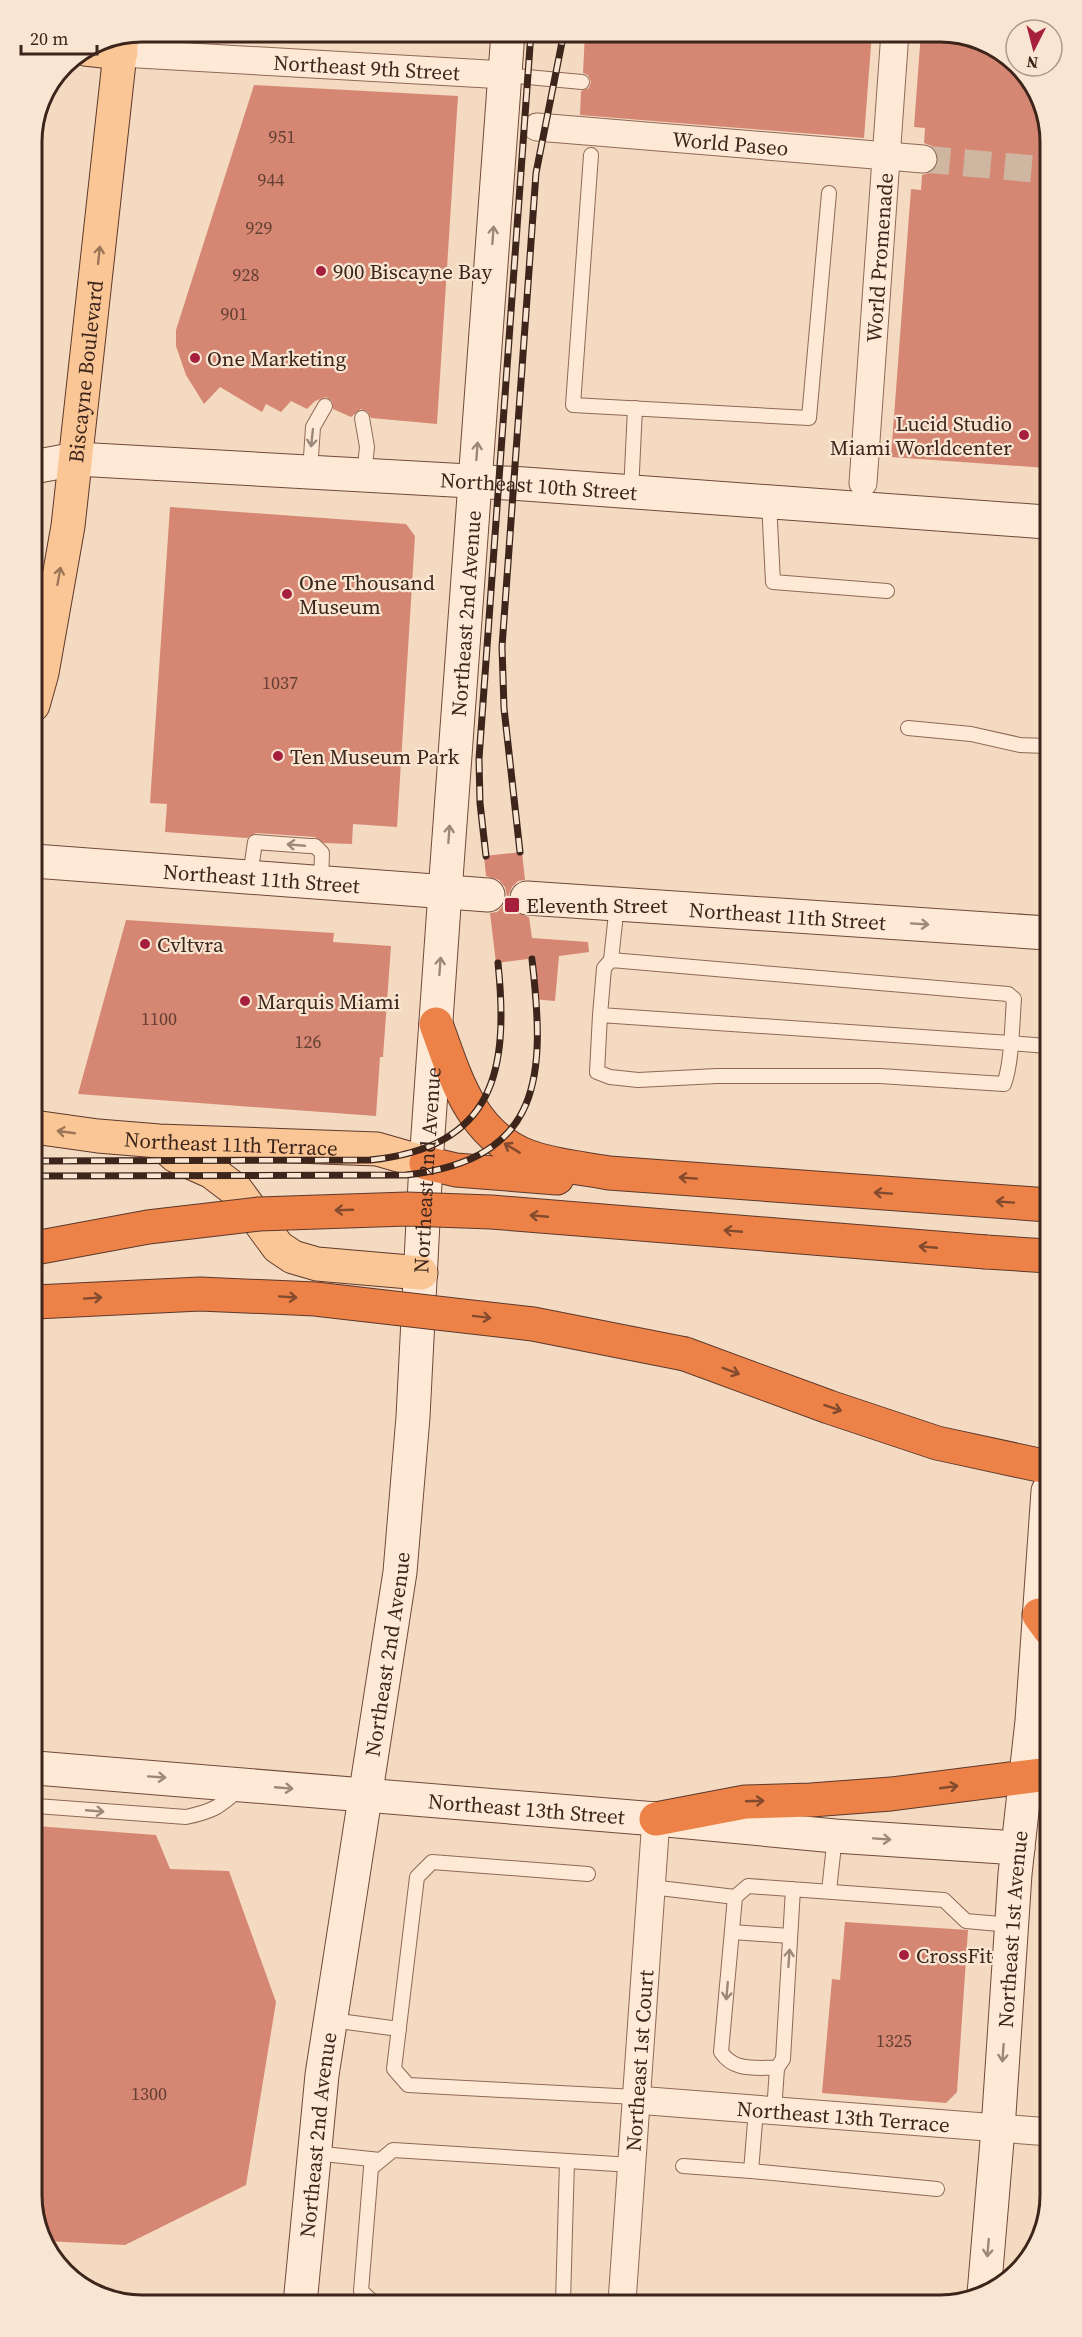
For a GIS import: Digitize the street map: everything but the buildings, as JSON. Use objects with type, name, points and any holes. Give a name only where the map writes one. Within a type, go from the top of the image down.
[{"type":"highway","points":[[436,1024],[464,1097],[478,1119],[494,1136],[527,1156],[609,1173],[1040,1204]]},
{"type":"highway","points":[[426,1163],[456,1170],[565,1178],[609,1173]]},
{"type":"highway","points":[[42,1247],[148,1227],[259,1214],[407,1209],[491,1212],[1040,1255]]},
{"type":"highway","points":[[42,1302],[147,1295],[255,1295],[425,1310],[533,1324],[674,1352],[938,1443],[1040,1466]]},
{"type":"highway","points":[[656,1819],[745,1802],[891,1794],[1038,1776]]},
{"type":"main road","name":"Northeast 2nd Avenue","points":[[301,2295],[314,2154],[331,2020],[399,1580],[413,1417],[426,1163],[507,42]]},
{"type":"main road","name":"Biscayne Boulevard","points":[[42,673],[76,459],[122,44]]},
{"type":"main road","name":"Northeast 10th Street","points":[[42,465],[76,459],[631,492],[1040,522]]},
{"type":"main road","name":"Northeast 11th Street","points":[[42,862],[488,895]]},
{"type":"main road","name":"Northeast 11th Street","points":[[527,898],[1040,933]]},
{"type":"main road","name":"Northeast 11th Terrace","points":[[42,1128],[159,1141],[376,1149],[426,1163]]},
{"type":"main road","points":[[159,1141],[176,1156],[212,1172],[237,1191],[278,1247],[293,1257],[317,1264],[421,1273]]},
{"type":"main road","name":"Northeast 1st Avenue","points":[[985,2284],[1018,1848],[1038,1776],[1032,1721],[1040,1655]]},
{"type":"main road","name":"Northeast 13th Street","points":[[42,1768],[835,1836],[1018,1848]]},
{"type":"street","name":"World Promenade","points":[[863,483],[894,42]]},
{"type":"street","name":"Northeast 9th Street","points":[[124,44],[504,75]]},
{"type":"street","name":"World Paseo","points":[[537,127],[922,159]]},
{"type":"street","name":"Northeast 1st Court","points":[[623,2295],[656,1819]]},
{"type":"street","name":"Northeast 13th Terrace","points":[[636,2099],[1040,2131]]},
{"type":"lane","points":[[504,75],[582,82]]},
{"type":"lane","points":[[591,155],[573,405],[809,418],[829,194]]},
{"type":"lane","points":[[310,473],[313,427],[325,406]]},
{"type":"lane","points":[[631,492],[635,408]]},
{"type":"lane","points":[[362,418],[367,447],[364,476]]},
{"type":"lane","points":[[768,502],[773,582],[887,591]]},
{"type":"lane","points":[[908,728],[971,734],[1020,745],[1040,746]]},
{"type":"lane","points":[[611,960],[1008,994],[1014,999],[1004,1084],[880,1076],[717,1076],[638,1080],[610,1077],[597,1072],[604,968],[611,960],[617,904]]},
{"type":"lane","points":[[600,1015],[1040,1045]]},
{"type":"lane","points":[[42,1806],[186,1817],[210,1812],[244,1784]]},
{"type":"lane","points":[[829,1891],[835,1836]]},
{"type":"lane","points":[[588,1874],[432,1862],[417,1877],[394,2069],[408,2085],[636,2099]]},
{"type":"lane","points":[[777,2068],[735,2066],[727,2061],[721,2052],[735,1897],[748,1886],[944,1900],[966,1921],[1011,1925]]},
{"type":"lane","points":[[651,1887],[735,1897]]},
{"type":"lane","points":[[751,2171],[777,2068],[783,2059],[793,1889]]},
{"type":"lane","points":[[732,1932],[790,1935]]},
{"type":"lane","points":[[331,2020],[399,2029]]},
{"type":"lane","points":[[365,2295],[361,2291],[371,2168],[393,2150],[632,2165]]},
{"type":"lane","points":[[314,2154],[380,2160]]},
{"type":"lane","points":[[563,2295],[567,2161]]},
{"type":"lane","points":[[683,2166],[937,2190]]},
{"type":"tunnel","points":[[923,159],[1040,170]]},
{"type":"railway","points":[[486,856],[480,803],[479,759],[530,42]]},
{"type":"railway","points":[[520,852],[504,708],[502,647],[536,173],[562,42]]},
{"type":"railway","points":[[42,1176],[406,1175],[452,1166],[486,1151],[510,1130],[526,1104],[534,1074],[537,1039],[532,959]]},
{"type":"railway","points":[[42,1161],[370,1160],[412,1152],[444,1139],[468,1120],[485,1097],[495,1069],[500,1038],[501,1002],[498,963]]},
{"type":"place","name":"900 Biscayne Bay","points":[[321,271]]},
{"type":"place","name":"One Marketing","points":[[195,358]]},
{"type":"place","name":"Lucid Studio Miami Worldcenter","points":[[1024,435]]},
{"type":"place","name":"One Thousand Museum","points":[[287,594]]},
{"type":"place","name":"Ten Museum Park","points":[[278,756]]},
{"type":"place","name":"Eleventh Street","points":[[512,905]]},
{"type":"place","name":"Cvltvra","points":[[145,944]]},
{"type":"place","name":"Marquis Miami","points":[[245,1001]]},
{"type":"place","name":"CrossFit","points":[[904,1955]]}]
